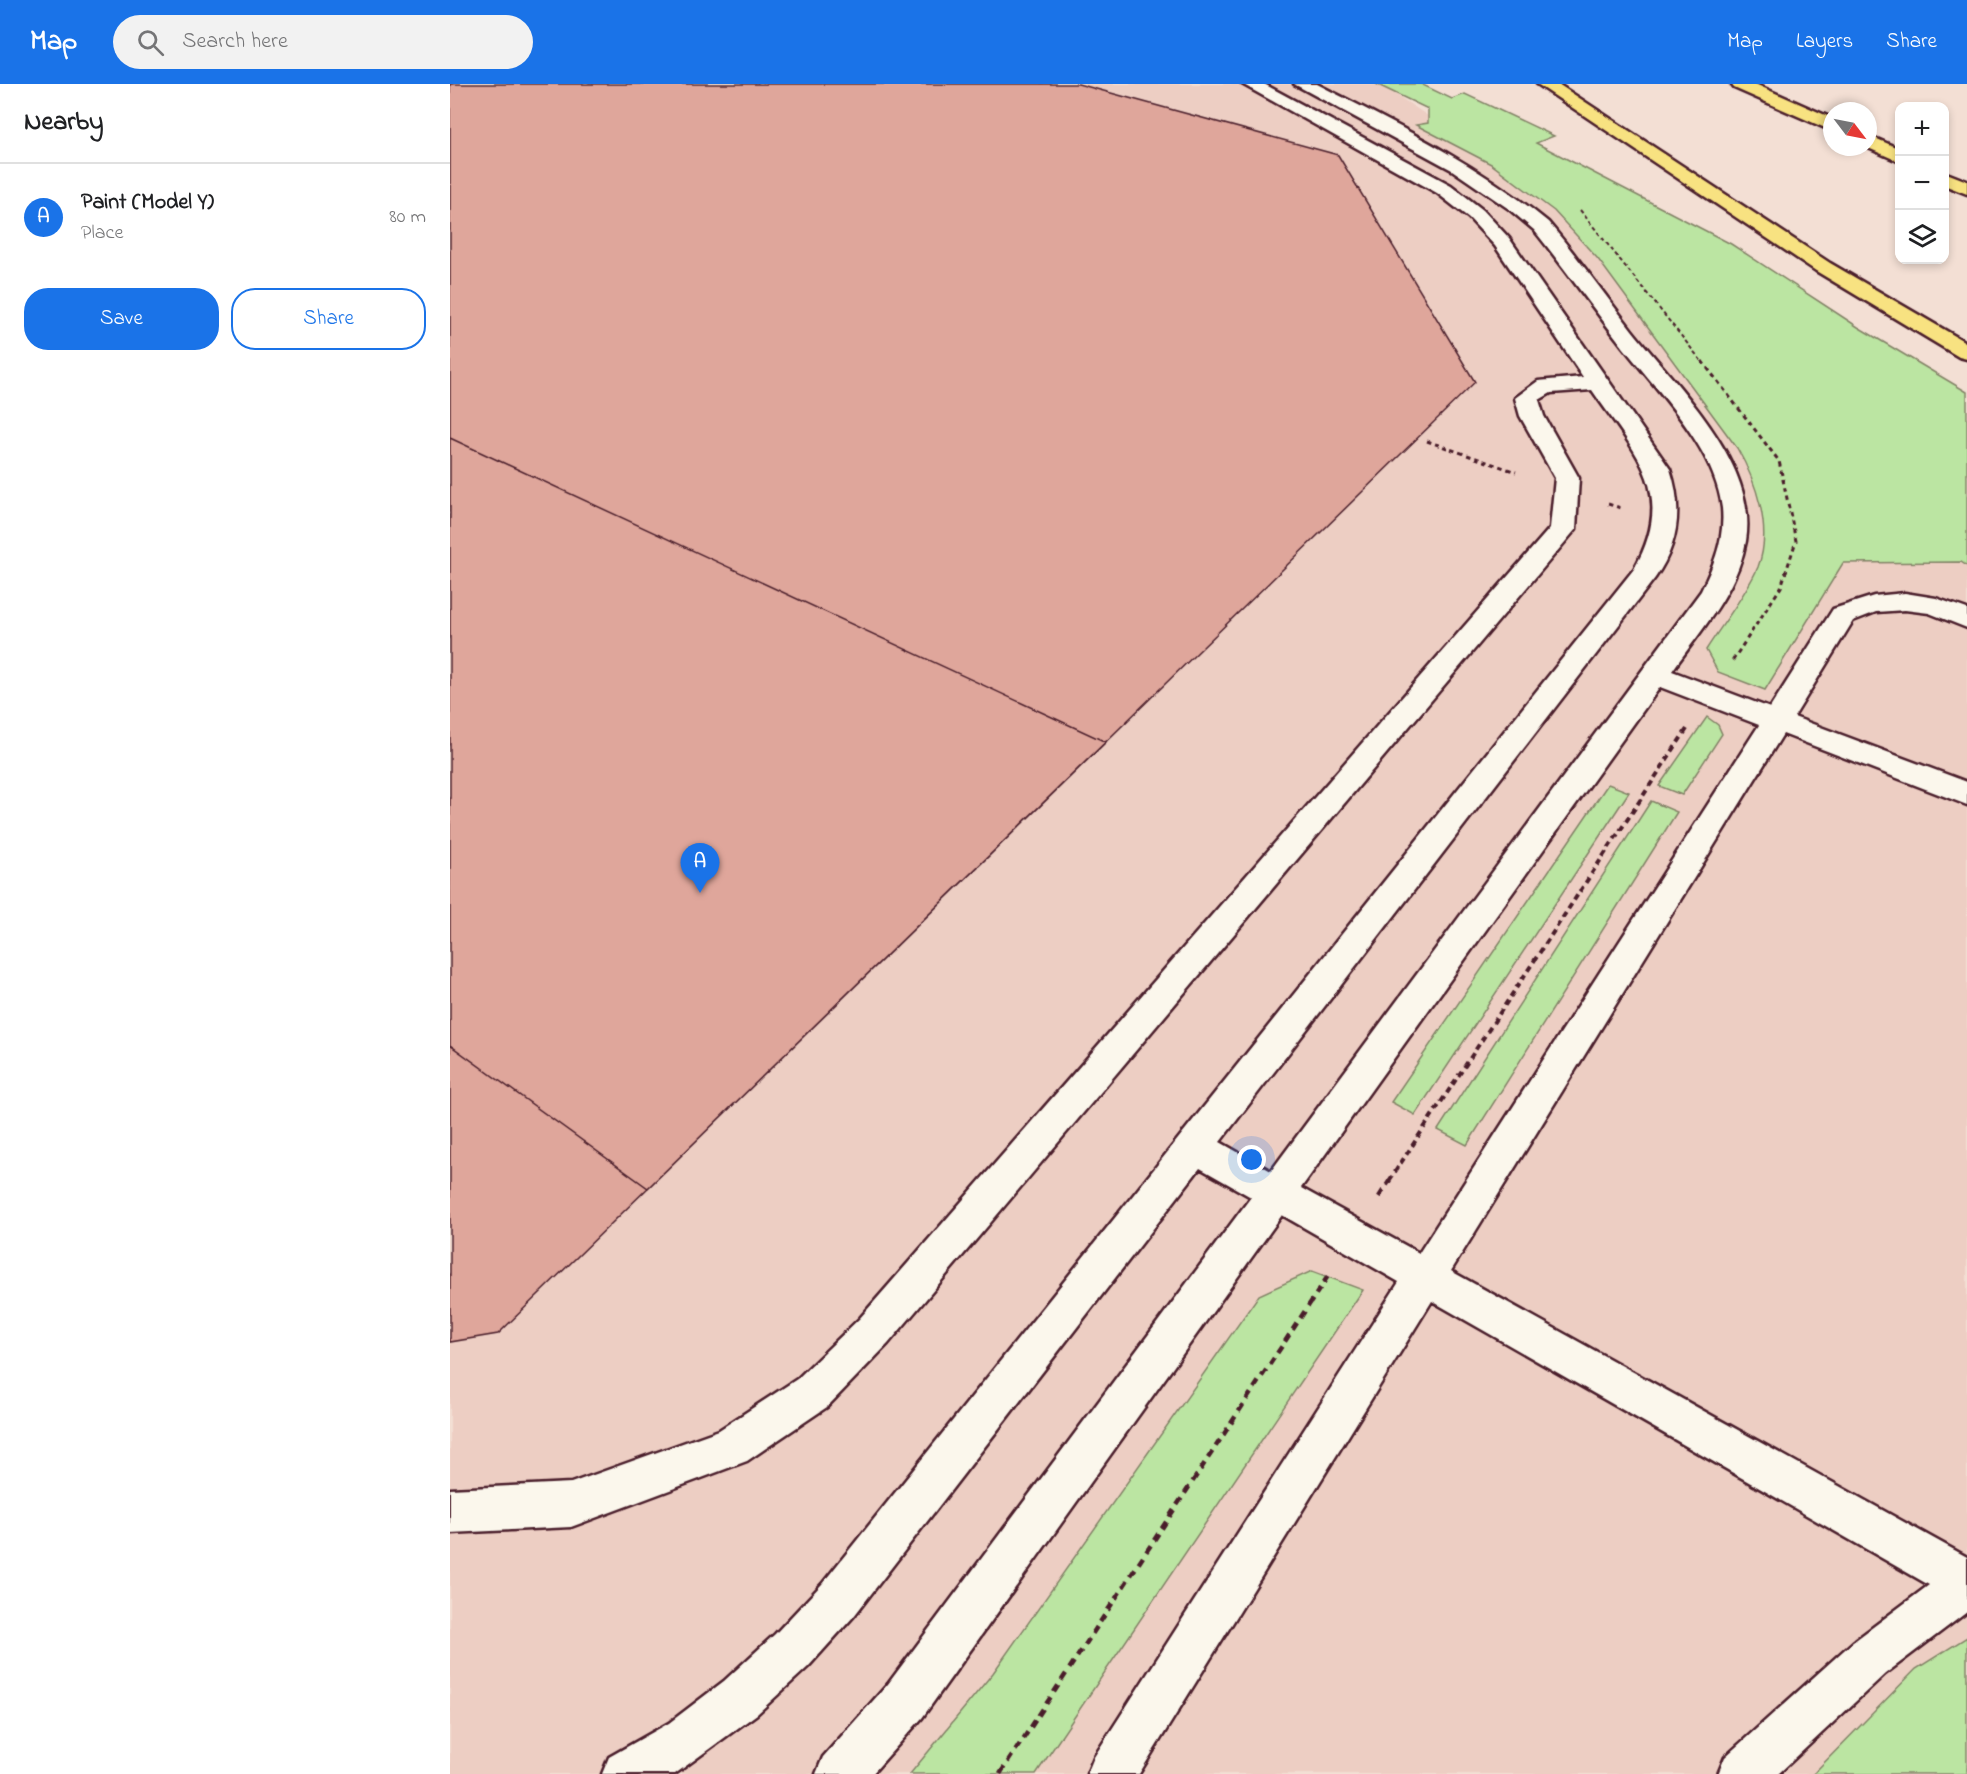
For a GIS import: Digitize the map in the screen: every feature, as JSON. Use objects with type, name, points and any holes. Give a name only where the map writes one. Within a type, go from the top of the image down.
[{"type":"highway","points":[[1546,84],[1823,267],[1967,352]]},
{"type":"highway","points":[[1740,84],[1823,121]]},
{"type":"highway","points":[[1877,145],[1895,154]]},
{"type":"highway","points":[[1949,180],[1967,189]]},
{"type":"street","points":[[626,1774],[704,1726],[754,1687],[798,1644],[845,1591],[1646,572],[1659,551],[1666,530],[1665,488],[1647,450],[1502,242],[1476,214],[1444,189],[1251,84]]},
{"type":"street","points":[[840,1774],[905,1701],[1714,593],[1732,549],[1735,526],[1734,505],[1728,483],[1707,442],[1554,241],[1527,213],[1476,177],[1302,84]]},
{"type":"street","points":[[450,1511],[571,1505],[732,1446],[819,1385],[874,1331],[1563,529],[1567,478],[1532,416],[1527,398],[1546,386],[1600,383]]},
{"type":"street","points":[[1111,1774],[1843,615],[1870,603],[1907,601],[1929,604],[1967,619]]},
{"type":"street","points":[[1654,674],[1967,794]]},
{"type":"street","points":[[1195,1147],[1967,1583],[1869,1658],[1742,1774]]},
{"type":"shaded area","points":[[450,84],[1380,84],[1967,475],[1967,1774],[450,1774]]},
{"type":"green space","points":[[1376,84],[1421,84],[1452,99],[1465,94],[1554,136],[1536,143],[1731,244],[1858,327],[1967,392],[1967,566],[1961,562],[1843,563],[1765,690],[1718,672],[1706,650],[1753,577],[1758,567],[1764,537],[1756,490],[1737,448],[1598,259],[1554,211],[1491,164],[1416,125],[1428,123],[1428,109]]},
{"type":"green space","points":[[1707,717],[1718,725],[1722,734],[1682,795],[1659,786]]},
{"type":"green space","points":[[1608,784],[1629,792],[1415,1115],[1391,1102]]},
{"type":"green space","points":[[1651,801],[1677,812],[1467,1145],[1438,1130]]},
{"type":"green space","points":[[1312,1271],[1363,1290],[1036,1774],[910,1774],[993,1673],[1259,1295]]},
{"type":"green space","points":[[1967,1637],[1967,1774],[1813,1774],[1916,1669]]},
{"type":"building","points":[[450,84],[1078,84],[1338,155],[1475,382],[498,1334],[450,1342]]},
{"type":"building","points":[[450,438],[1106,742],[648,1188],[450,1045]]},
{"type":"place","name":"Paint (Model Y)","points":[[700,893]]}]
